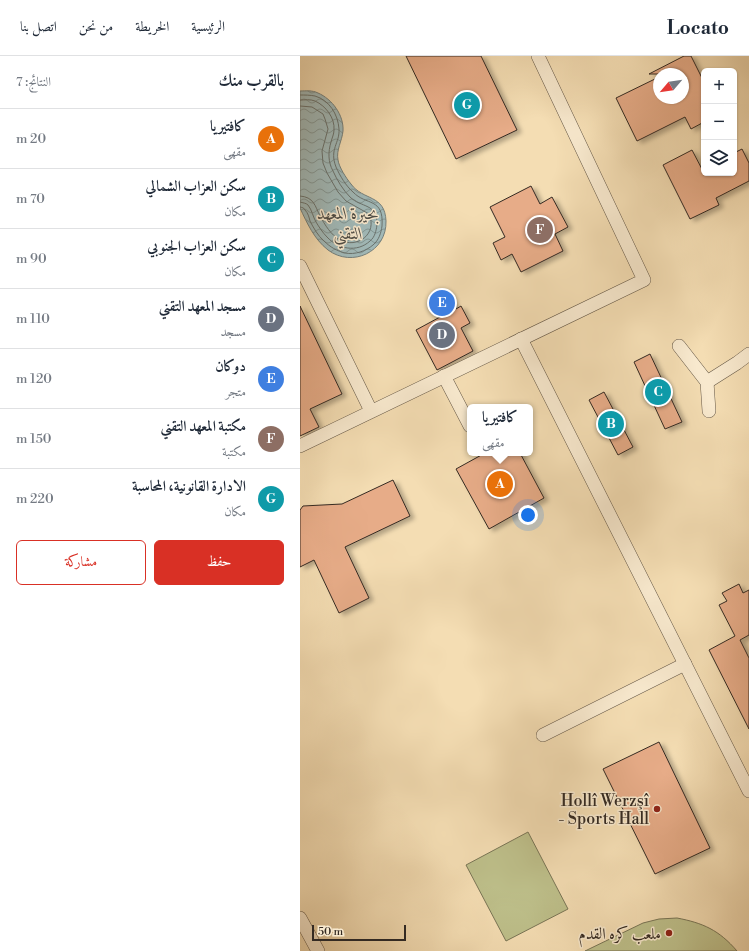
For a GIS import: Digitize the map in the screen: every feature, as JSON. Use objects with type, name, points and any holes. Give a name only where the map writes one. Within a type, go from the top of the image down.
[{"type":"street","points":[[300,446],[644,280],[538,56]]},
{"type":"street","points":[[300,266],[371,411]]},
{"type":"street","points":[[521,339],[749,792]]},
{"type":"street","points":[[679,346],[707,382],[709,411]]},
{"type":"street","points":[[707,382],[749,354]]},
{"type":"street","points":[[444,376],[467,420]]},
{"type":"street","points":[[543,734],[685,664]]},
{"type":"street","points":[[300,918],[318,951]]},
{"type":"green space","points":[[528,832],[568,909],[506,941],[466,865]]},
{"type":"green space","name":"ملعب كره القدم","points":[[677,918],[695,922],[710,928],[724,938],[737,951],[585,951],[643,923],[659,919]]},
{"type":"water","name":"بحيرة المعهد التقني","points":[[300,91],[311,91],[318,93],[328,99],[336,108],[343,125],[343,131],[338,149],[341,169],[349,182],[356,189],[378,202],[385,212],[385,232],[381,241],[374,249],[366,254],[357,257],[347,257],[337,255],[328,250],[315,236],[300,208]]},
{"type":"building","points":[[406,56],[481,56],[517,130],[456,159]]},
{"type":"building","points":[[684,56],[691,56],[701,76],[701,124],[691,129],[685,117],[637,141],[616,98],[653,80],[653,104],[689,104],[689,68],[661,68]]},
{"type":"building","points":[[742,149],[749,163],[749,181],[716,198],[719,205],[690,219],[663,165],[692,150],[701,167],[701,176],[737,176],[737,152]]},
{"type":"building","points":[[531,186],[540,204],[552,197],[568,227],[555,234],[563,251],[521,272],[512,254],[501,260],[493,243],[505,237],[490,207]]},
{"type":"building","points":[[446,292],[456,309],[461,306],[470,323],[461,328],[473,351],[437,370],[416,330],[440,317],[430,301]]},
{"type":"building","points":[[300,306],[342,394],[310,409],[319,427],[300,436]]},
{"type":"building","points":[[650,354],[682,422],[665,429],[634,362]]},
{"type":"building","points":[[604,392],[633,447],[618,455],[589,400]]},
{"type":"building","points":[[480,456],[522,456],[544,498],[489,529],[456,469]]},
{"type":"building","points":[[393,480],[410,516],[345,547],[369,598],[339,613],[314,560],[300,567],[300,510],[303,506],[342,504]]},
{"type":"building","points":[[739,584],[743,593],[749,590],[749,635],[740,640],[749,658],[749,729],[709,650],[735,636],[719,605],[727,601],[722,593]]},
{"type":"building","name":"Hollî Werzşî - Sports Hall","points":[[659,742],[710,848],[655,874],[603,769]]},
{"type":"place","name":"الادارة القانونية، المحاسبة","points":[[467,105]]},
{"type":"place","name":"مكتبة المعهد التقني","points":[[540,230]]},
{"type":"place","name":"دوکان","points":[[442,303]]},
{"type":"place","name":"مسجد المعهد التقني","points":[[442,335]]},
{"type":"place","name":"سكن العزاب الجنوبي","points":[[658,392]]},
{"type":"place","name":"سكن العزاب الشمالي","points":[[611,424]]},
{"type":"place","name":"کافتیریا","points":[[500,484]]},
{"type":"place","name":"Hollî Werzşî - Sports Hall","points":[[657,809]]},
{"type":"place","name":"ملعب كره القدم","points":[[669,933]]}]
